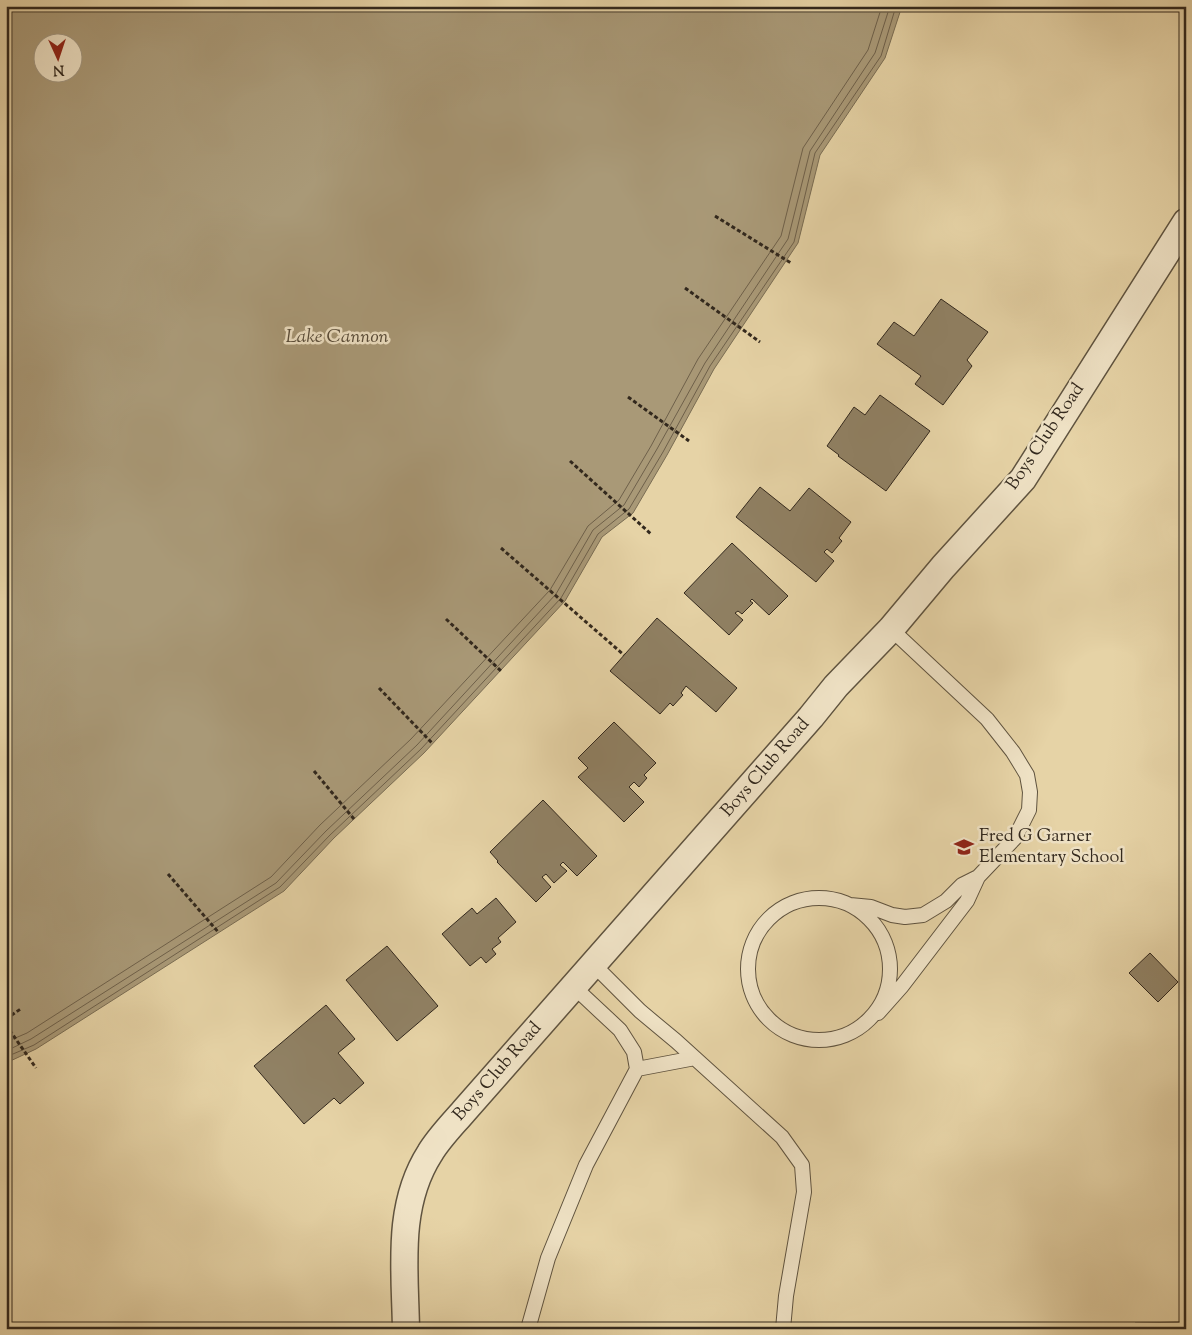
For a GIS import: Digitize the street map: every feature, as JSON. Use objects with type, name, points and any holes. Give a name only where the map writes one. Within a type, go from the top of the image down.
[{"type":"street","name":"Boys Club Road","points":[[406,1329],[405,1230],[412,1192],[419,1172],[430,1153],[442,1136],[811,717],[836,686],[890,629],[1022,478],[1186,222]]},
{"type":"lane","points":[[890,629],[987,719],[1013,752],[1027,774],[1030,810],[1015,838],[978,877],[967,900],[902,986],[878,1013],[862,1026],[844,1035],[821,1040],[798,1037],[776,1026],[760,1010],[750,989],[747,966],[752,944],[763,924],[781,909],[802,900],[825,898],[871,907],[892,915],[905,917],[924,915],[946,901],[962,885],[978,877]]},
{"type":"lane","points":[[848,904],[867,918],[882,936],[889,959],[888,982],[878,1013]]},
{"type":"lane","points":[[593,964],[640,1011],[782,1137],[802,1165],[804,1192],[786,1296],[783,1329]]},
{"type":"lane","points":[[528,1329],[548,1258],[586,1164],[637,1069],[634,1052],[620,1030],[573,986]]},
{"type":"lane","points":[[637,1069],[695,1058]]},
{"type":"path","points":[[715,216],[791,263]]},
{"type":"path","points":[[685,288],[760,342]]},
{"type":"path","points":[[628,397],[689,441]]},
{"type":"path","points":[[570,461],[651,534]]},
{"type":"path","points":[[501,548],[624,656]]},
{"type":"path","points":[[446,619],[501,671]]},
{"type":"path","points":[[379,688],[433,744]]},
{"type":"path","points":[[314,771],[354,819]]},
{"type":"path","points":[[168,874],[219,933]]},
{"type":"path","points":[[6,1018],[22,1008]]},
{"type":"path","points":[[6,1025],[36,1068]]},
{"type":"water","name":"Lake Cannon","points":[[6,6],[902,6],[885,58],[820,155],[798,243],[714,369],[633,513],[602,537],[565,601],[424,753],[334,838],[284,891],[36,1049],[6,1063]]},
{"type":"building","points":[[941,299],[988,332],[967,360],[972,366],[943,405],[915,384],[921,376],[877,344],[894,322],[914,336]]},
{"type":"building","points":[[880,395],[930,431],[886,491],[827,446],[854,407],[865,415]]},
{"type":"building","points":[[760,487],[790,511],[809,488],[851,522],[839,538],[842,541],[832,553],[827,549],[824,552],[834,561],[816,582],[736,517]]},
{"type":"building","points":[[732,543],[788,596],[769,615],[752,599],[750,601],[753,603],[742,614],[738,611],[735,613],[743,620],[729,635],[684,593]]},
{"type":"building","points":[[657,618],[737,688],[716,712],[686,686],[681,693],[683,695],[673,706],[670,703],[660,714],[610,671]]},
{"type":"building","points":[[614,722],[656,763],[644,775],[647,778],[639,787],[634,782],[629,787],[644,802],[624,822],[578,777],[588,768],[578,758]]},
{"type":"building","points":[[543,800],[597,856],[577,876],[563,862],[560,865],[567,871],[554,883],[546,874],[542,877],[551,887],[536,902],[497,862],[490,852]]},
{"type":"building","points":[[496,898],[516,922],[498,938],[501,942],[492,949],[496,954],[486,963],[481,957],[470,966],[442,934],[472,908],[477,914]]},
{"type":"building","points":[[387,946],[438,1006],[397,1041],[346,980]]},
{"type":"building","points":[[1150,953],[1178,982],[1158,1002],[1129,973]]},
{"type":"building","points":[[326,1005],[355,1039],[338,1053],[364,1083],[340,1104],[334,1098],[304,1124],[254,1066]]},
{"type":"building","points":[[1186,1322],[1186,1329],[1135,1329],[1135,1323]]},
{"type":"place","name":"Fred G Garner Elementary School","points":[[964,847]]}]
